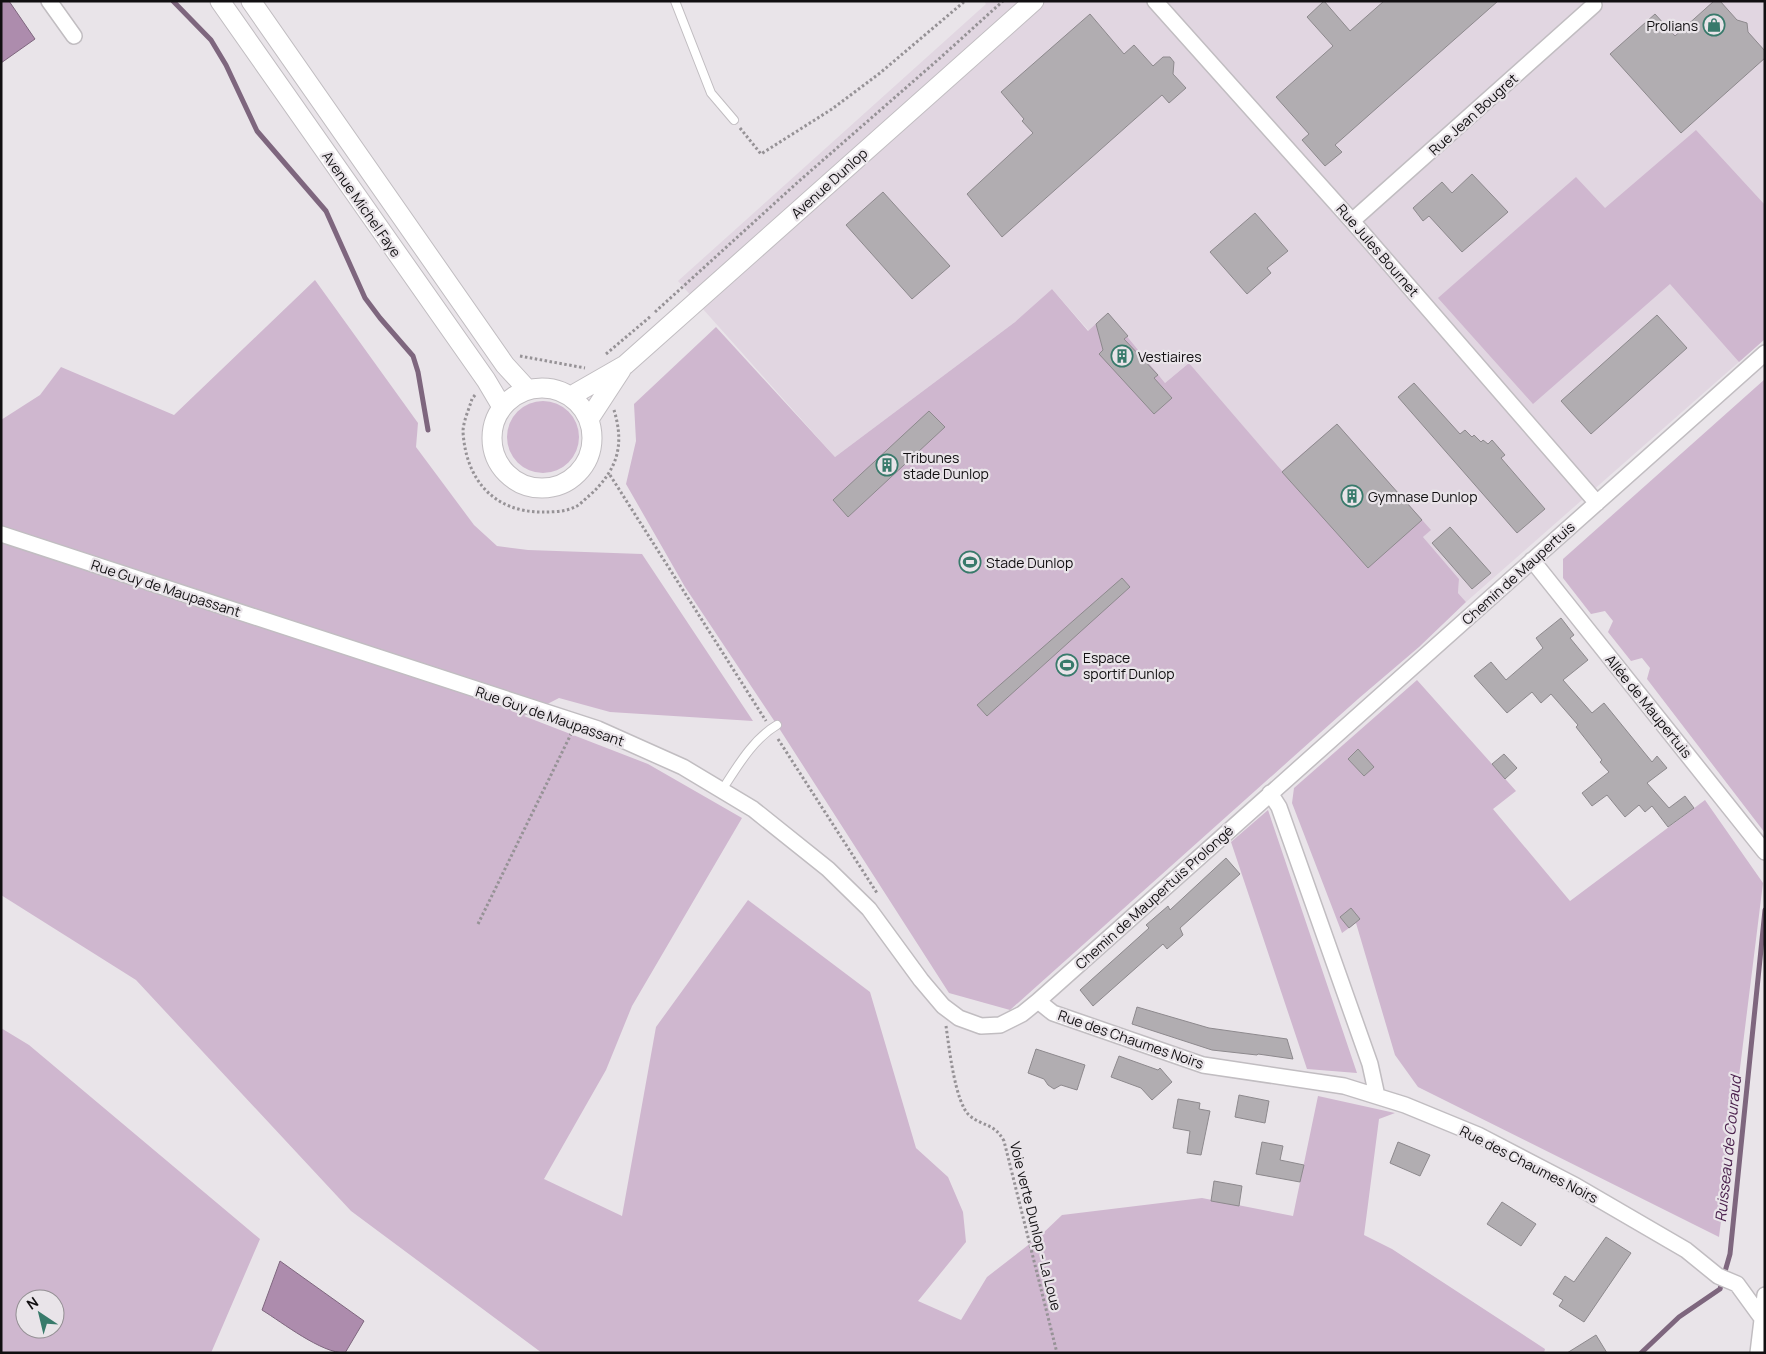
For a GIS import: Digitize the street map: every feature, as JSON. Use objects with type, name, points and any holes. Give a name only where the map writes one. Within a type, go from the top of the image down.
[{"type":"street","points":[[50,1],[74,36]]},
{"type":"street","name":"Avenue Michel Faye","points":[[220,1],[486,380],[502,407]]},
{"type":"street","name":"Avenue Michel Faye","points":[[250,1],[513,361],[527,390]]},
{"type":"street","name":"Avenue Dunlop","points":[[571,396],[625,365],[1034,1]]},
{"type":"street","name":"Rue Jules Bournet","points":[[1155,1],[1352,221],[1596,503]]},
{"type":"street","name":"Rue Jean Bougret","points":[[1352,221],[1596,3]]},
{"type":"street","name":"Chemin de Maupertuis","points":[[1270,793],[1765,353]]},
{"type":"street","name":"Avenue Dunlop","points":[[589,419],[625,365]]},
{"type":"street","points":[[542,387],[557,390],[571,396],[582,407],[589,419],[592,437],[590,454],[581,469],[568,481],[552,487],[534,488],[518,482],[504,471],[495,456],[491,440],[494,422],[502,407],[517,394],[542,387]]},
{"type":"street","name":"Rue Guy de Maupassant","points":[[1,534],[598,729],[683,767],[753,809],[828,869],[869,909],[942,1006],[959,1018],[981,1026],[1000,1025],[1022,1014],[1038,1001]]},
{"type":"street","name":"Allée de Maupertuis","points":[[1532,560],[1765,852]]},
{"type":"street","points":[[1270,793],[1279,807],[1370,1064],[1377,1096]]},
{"type":"street","name":"Chemin de Maupertuis Prolongé","points":[[1038,1001],[1270,793]]},
{"type":"street","name":"Rue des Chaumes Noirs","points":[[1038,1001],[1053,1013],[1198,1063],[1344,1086],[1405,1106],[1478,1135],[1576,1186],[1678,1245],[1725,1279],[1737,1284],[1761,1317]]},
{"type":"street","points":[[1761,1346],[1761,1317],[1765,1295]]},
{"type":"lane","points":[[675,1],[710,93],[734,120]]},
{"type":"lane","points":[[722,790],[739,764],[763,736],[777,725]]},
{"type":"path","points":[[734,120],[761,154],[832,109],[880,73],[965,1]]},
{"type":"path","points":[[602,357],[652,315],[798,182],[1003,1]]},
{"type":"path","points":[[486,380],[472,399],[463,431],[469,467],[487,493],[506,506],[530,512],[555,512],[576,507],[610,474]]},
{"type":"path","points":[[478,924],[577,723]]},
{"type":"path","name":"Voie verte Dunlop - La Loue","points":[[942,1006],[962,1108],[970,1116],[998,1131],[1004,1141],[1058,1353]]},
{"type":"shaded area","points":[[1,1],[9,1],[35,39],[1,63]]},
{"type":"shaded area","points":[[984,1],[1765,1],[1765,339],[1466,602],[1458,593],[1459,579],[1423,537],[1430,530],[1282,472],[1189,363],[1165,383],[1108,313],[1089,331],[1052,289],[1015,322],[835,457],[678,281],[986,4]]},
{"type":"shaded area","points":[[1696,130],[1765,205],[1765,339],[1739,362],[1670,284],[1533,404],[1438,298],[1576,177],[1605,208]]},
{"type":"shaded area","points":[[315,280],[418,423],[416,447],[474,525],[497,546],[528,550],[642,554],[753,721],[610,712],[559,698],[524,716],[648,764],[742,818],[632,1006],[606,1070],[544,1179],[622,1216],[656,1027],[748,900],[870,992],[916,1148],[948,1177],[963,1212],[966,1242],[918,1301],[961,1320],[987,1277],[1041,1235],[1062,1215],[1202,1198],[1293,1216],[1318,1096],[1395,1113],[1379,1119],[1364,1235],[1392,1249],[1545,1349],[1544,1353],[542,1353],[351,1211],[136,980],[1,895],[1,420],[40,395],[61,367],[174,415]]},
{"type":"shaded area","name":"Espace sportif Dunlop","points":[[1052,289],[1088,331],[1108,313],[1165,383],[1189,363],[1282,471],[1337,424],[1431,530],[1423,537],[1459,579],[1458,593],[1466,602],[1419,647],[1358,699],[1010,1010],[949,993],[777,725],[685,587],[626,484],[636,441],[634,404],[716,327],[835,457],[1015,322]]},
{"type":"shaded area","points":[[1765,379],[1765,833],[1647,679],[1650,668],[1642,658],[1631,661],[1608,632],[1613,621],[1605,611],[1591,614],[1563,578],[1563,559]]},
{"type":"shaded area","points":[[550,401],[569,411],[577,423],[579,437],[577,451],[569,463],[557,471],[536,473],[517,463],[509,451],[507,430],[517,411],[529,403]]},
{"type":"shaded area","points":[[1417,680],[1516,791],[1493,809],[1570,901],[1705,800],[1763,883],[1719,1237],[1418,1087],[1395,1055],[1356,923],[1342,933],[1292,803],[1294,788]]},
{"type":"shaded area","points":[[1268,810],[1357,1073],[1307,1069],[1231,842]]},
{"type":"shaded area","points":[[1,1028],[29,1045],[260,1239],[211,1353],[1,1353]]},
{"type":"shaded area","points":[[280,1261],[364,1321],[345,1353],[335,1352],[314,1343],[262,1310]]},
{"type":"building","points":[[1324,1],[1350,31],[1384,1],[1498,1],[1335,145],[1342,152],[1325,166],[1302,140],[1309,134],[1276,97],[1333,46],[1307,17]]},
{"type":"building","points":[[1714,1],[1720,1],[1737,20],[1747,23],[1748,32],[1765,51],[1765,58],[1681,133],[1610,54],[1655,14],[1675,36]]},
{"type":"building","points":[[1090,14],[1124,54],[1134,45],[1153,66],[1163,57],[1170,57],[1174,62],[1173,74],[1186,88],[1169,103],[1162,95],[1002,237],[967,194],[1033,133],[1022,121],[1024,119],[1001,92]]},
{"type":"building","points":[[1472,174],[1508,212],[1462,252],[1429,216],[1423,221],[1413,208],[1442,182],[1452,193]]},
{"type":"building","points":[[883,192],[950,266],[912,299],[846,225]]},
{"type":"building","points":[[1255,213],[1288,251],[1267,268],[1271,273],[1247,294],[1210,252]]},
{"type":"building","name":"Vestiaires","points":[[1108,313],[1128,336],[1124,339],[1158,375],[1154,378],[1172,398],[1154,414],[1099,354],[1103,350],[1096,324]]},
{"type":"building","points":[[1657,315],[1687,348],[1591,434],[1561,401]]},
{"type":"building","points":[[1414,383],[1460,434],[1465,430],[1481,442],[1483,440],[1488,444],[1492,440],[1505,455],[1501,458],[1545,509],[1517,533],[1398,397]]},
{"type":"building","name":"Tribunes stade Dunlop","points":[[929,411],[945,427],[848,517],[833,500]]},
{"type":"building","name":"Gymnase Dunlop","points":[[1337,424],[1422,520],[1368,568],[1282,472]]},
{"type":"building","points":[[1450,527],[1491,573],[1472,589],[1432,543]]},
{"type":"building","points":[[1122,578],[1130,587],[987,716],[977,705]]},
{"type":"building","points":[[1561,618],[1574,635],[1570,638],[1588,660],[1563,680],[1592,713],[1604,703],[1652,762],[1657,756],[1667,768],[1647,783],[1669,808],[1685,796],[1694,808],[1668,827],[1652,806],[1645,812],[1639,805],[1625,817],[1607,795],[1592,806],[1582,793],[1609,772],[1576,727],[1578,725],[1551,694],[1541,703],[1532,692],[1507,713],[1474,676],[1491,662],[1506,680],[1543,648],[1536,638]]},
{"type":"building","points":[[1358,749],[1374,767],[1364,776],[1348,759]]},
{"type":"building","points":[[1504,754],[1517,768],[1505,779],[1492,764]]},
{"type":"building","points":[[1226,858],[1240,874],[1180,928],[1183,935],[1167,949],[1163,944],[1093,1006],[1080,990],[1149,928],[1146,925],[1168,906],[1170,910]]},
{"type":"building","points":[[1351,908],[1360,919],[1349,928],[1340,917]]},
{"type":"building","points":[[1137,1007],[1209,1028],[1287,1039],[1293,1059],[1212,1050],[1132,1024]]},
{"type":"building","points":[[1036,1049],[1085,1065],[1077,1090],[1061,1085],[1054,1089],[1044,1079],[1028,1073]]},
{"type":"building","points":[[1119,1056],[1158,1070],[1160,1068],[1172,1082],[1152,1100],[1141,1088],[1111,1077]]},
{"type":"building","points":[[1239,1095],[1269,1101],[1265,1123],[1235,1117]]},
{"type":"building","points":[[1178,1099],[1200,1103],[1199,1109],[1210,1111],[1201,1155],[1187,1153],[1190,1131],[1173,1128]]},
{"type":"building","points":[[1262,1142],[1283,1146],[1280,1160],[1304,1165],[1300,1182],[1256,1174]]},
{"type":"building","points":[[1398,1142],[1430,1155],[1420,1176],[1390,1163]]},
{"type":"building","points":[[1214,1181],[1242,1186],[1239,1206],[1211,1201]]},
{"type":"building","points":[[1502,1202],[1536,1224],[1521,1246],[1487,1224]]},
{"type":"building","points":[[1606,1237],[1631,1253],[1584,1322],[1559,1306],[1563,1300],[1553,1294],[1565,1276],[1574,1282]]},
{"type":"building","points":[[1596,1335],[1607,1353],[1567,1353]]},
{"type":"waterway","points":[[173,1],[211,40],[226,65],[257,131],[326,211],[365,298],[413,356],[418,372],[428,430]]},
{"type":"waterway","name":"Ruisseau de Couraud","points":[[1641,1353],[1679,1317],[1720,1289],[1730,1254],[1765,910]]},
{"type":"place","name":"Prolians","points":[[1714,25]]},
{"type":"place","name":"Vestiaires","points":[[1122,356]]},
{"type":"place","name":"Tribunes stade Dunlop","points":[[887,465]]},
{"type":"place","name":"Gymnase Dunlop","points":[[1352,496]]},
{"type":"place","name":"Stade Dunlop","points":[[970,562]]},
{"type":"place","name":"Espace sportif Dunlop","points":[[1067,665]]}]
